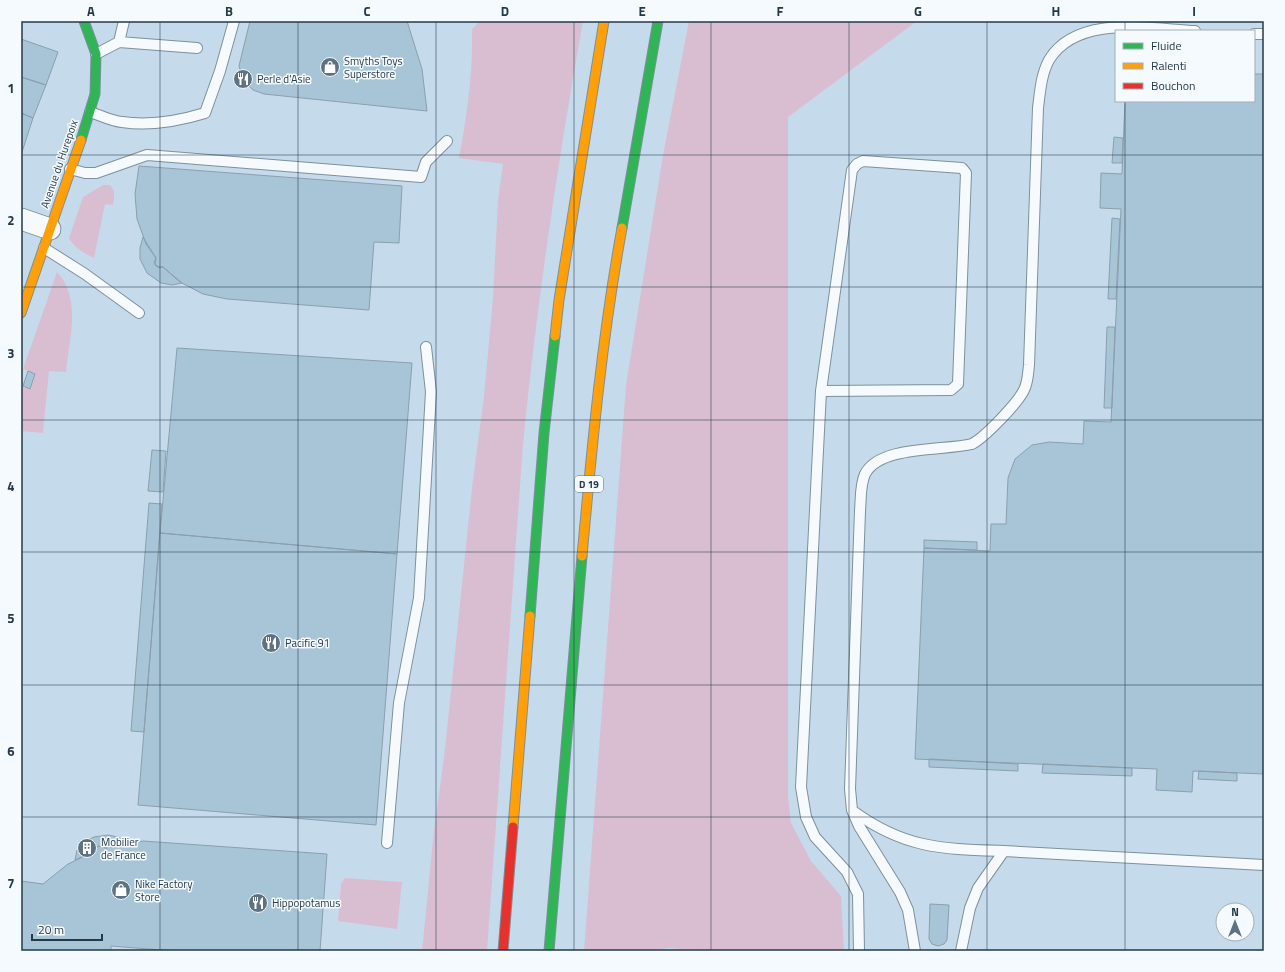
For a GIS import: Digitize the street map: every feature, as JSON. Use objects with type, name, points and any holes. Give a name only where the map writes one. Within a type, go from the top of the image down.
[{"type":"main road","name":"Avenue du Hurepoix","points":[[21,313],[90,112],[94,94],[96,54],[84,21]]},
{"type":"main road","points":[[503,951],[544,433],[559,300],[604,21]]},
{"type":"main road","name":"D 19","points":[[549,951],[593,431],[608,305],[658,21]]},
{"type":"street","points":[[21,219],[47,239]]},
{"type":"lane","points":[[119,42],[124,21]]},
{"type":"lane","points":[[90,112],[122,122],[163,122],[184,120],[204,113],[220,71],[234,21]]},
{"type":"lane","points":[[915,951],[908,910],[900,892],[859,826],[852,810],[850,789],[860,511],[861,490],[865,474],[872,465],[903,452],[972,444],[980,440],[1025,389],[1030,365],[1038,108],[1041,83],[1049,61],[1060,46],[1075,37],[1092,30],[1116,27],[1175,30]]},
{"type":"lane","points":[[96,54],[119,42],[197,48]]},
{"type":"lane","points":[[70,170],[85,173],[96,173],[147,155],[421,177],[426,162],[447,141]]},
{"type":"lane","points":[[821,391],[950,390],[958,384],[966,173],[962,168],[863,161],[857,164],[852,170],[821,391],[802,787],[806,817],[816,837],[847,872],[858,894],[859,951]]},
{"type":"lane","points":[[47,239],[85,274],[139,313]]},
{"type":"lane","points":[[387,843],[399,703],[419,598],[431,392],[426,347]]},
{"type":"lane","points":[[852,810],[872,825],[889,834],[931,847],[955,850],[1004,851],[1264,865]]},
{"type":"lane","points":[[961,951],[970,908],[978,888],[1004,851]]},
{"type":"shaded area","points":[[480,21],[583,21],[549,232],[523,444],[487,951],[422,951],[472,488],[484,396],[493,298],[498,200],[503,164],[459,158],[469,94],[472,62],[472,29]]},
{"type":"shaded area","points":[[689,21],[917,21],[788,117],[788,796],[791,823],[811,861],[841,896],[844,951],[715,951],[668,948],[653,951],[584,951],[626,385],[663,155]]},
{"type":"shaded area","points":[[103,185],[110,185],[112,187],[114,199],[113,205],[105,204],[94,258],[76,247],[69,238],[83,197]]},
{"type":"shaded area","points":[[57,272],[65,283],[72,307],[71,333],[66,372],[49,371],[43,433],[21,431],[21,387],[30,389],[35,374],[23,369]]},
{"type":"shaded area","points":[[345,878],[402,882],[397,929],[338,921],[341,884]]},
{"type":"building","name":"Smyths Toys Superstore","points":[[250,21],[407,21],[422,69],[427,111],[264,94],[253,90],[243,79],[239,66]]},
{"type":"building","points":[[21,39],[58,52],[46,85],[21,77]]},
{"type":"building","points":[[1255,74],[1264,74],[1264,774],[1193,771],[1192,792],[1156,790],[1157,769],[915,759],[924,548],[990,551],[991,524],[1006,524],[1008,478],[1015,459],[1032,445],[1049,442],[1083,444],[1084,421],[1111,422],[1121,209],[1100,208],[1101,173],[1122,174],[1125,102],[1255,102]]},
{"type":"building","points":[[242,76],[245,82],[239,86],[235,79]]},
{"type":"building","points":[[21,77],[46,85],[33,118],[21,113]]},
{"type":"building","points":[[21,113],[33,118],[22,152],[21,151]]},
{"type":"building","points":[[1114,137],[1123,138],[1122,163],[1112,163]]},
{"type":"building","points":[[139,166],[402,186],[399,243],[374,242],[369,310],[227,299],[203,294],[180,282],[163,267],[159,268],[155,265],[156,258],[146,244],[137,219],[135,194]]},
{"type":"building","points":[[1112,218],[1120,219],[1116,299],[1108,299]]},
{"type":"building","points":[[143,237],[156,258],[154,262],[156,266],[163,267],[182,283],[172,285],[161,283],[147,273],[140,259],[140,248]]},
{"type":"building","points":[[1107,327],[1115,327],[1112,408],[1104,408]]},
{"type":"building","points":[[177,348],[412,363],[397,554],[160,533]]},
{"type":"building","points":[[28,371],[35,374],[30,389],[23,386]]},
{"type":"building","points":[[152,450],[166,451],[163,492],[148,491]]},
{"type":"building","points":[[149,503],[162,504],[144,732],[131,731]]},
{"type":"building","name":"Pacific 91","points":[[160,533],[397,554],[376,825],[138,805]]},
{"type":"building","points":[[924,540],[977,542],[977,550],[924,548]]},
{"type":"building","points":[[929,759],[1018,764],[1018,771],[929,767]]},
{"type":"building","points":[[1043,764],[1132,768],[1132,776],[1042,773]]},
{"type":"building","points":[[1199,771],[1237,773],[1237,781],[1198,779]]},
{"type":"building","name":"Mobilier de France","points":[[108,835],[118,837],[127,843],[106,848],[98,846],[93,852],[75,860],[77,850],[86,841],[94,837]]},
{"type":"building","points":[[143,841],[327,854],[320,951],[173,951],[111,946],[111,951],[21,951],[21,881],[43,884],[68,864],[93,852],[98,846],[106,848]]},
{"type":"building","points":[[930,904],[949,905],[947,940],[944,944],[938,946],[932,944],[929,939]]},
{"type":"traffic: fast","points":[[81,140],[95,94],[96,54],[84,21]]},
{"type":"traffic: fast","points":[[622,228],[658,21]]},
{"type":"traffic: fast","points":[[530,616],[544,433],[555,336]]},
{"type":"traffic: fast","points":[[549,951],[582,556]]},
{"type":"traffic: slow","points":[[555,336],[559,300],[604,21]]},
{"type":"traffic: slow","points":[[21,313],[81,140]]},
{"type":"traffic: slow","points":[[582,556],[603,351],[622,228]]},
{"type":"traffic: slow","points":[[513,827],[530,616]]},
{"type":"traffic: jam","points":[[503,951],[513,827]]},
{"type":"place","name":"Smyths Toys Superstore","points":[[330,67]]},
{"type":"place","name":"Perle d'Asie","points":[[243,79]]},
{"type":"place","name":"Pacific 91","points":[[271,643]]},
{"type":"place","name":"Mobilier de France","points":[[87,848]]},
{"type":"place","name":"Nike Factory Store","points":[[121,890]]},
{"type":"place","name":"Hippopotamus","points":[[258,903]]}]
